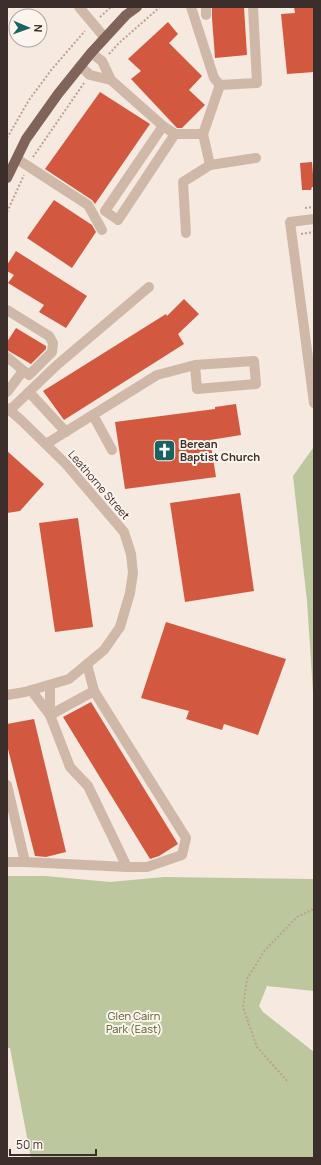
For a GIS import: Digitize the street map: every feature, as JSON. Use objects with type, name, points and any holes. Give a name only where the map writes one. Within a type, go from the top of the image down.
[{"type":"main road","points":[[7,178],[26,139],[58,94],[91,53],[126,15],[137,7]]},
{"type":"street","points":[[80,7],[105,38]]},
{"type":"street","points":[[191,7],[214,78],[220,85]]},
{"type":"street","points":[[220,85],[257,82],[253,7]]},
{"type":"street","points":[[91,53],[102,61],[111,80],[163,126],[175,134],[203,134]]},
{"type":"street","points":[[80,66],[90,75],[111,80]]},
{"type":"street","points":[[210,165],[203,134],[220,85]]},
{"type":"street","points":[[163,126],[105,211],[118,220],[175,134]]},
{"type":"street","points":[[186,233],[183,182],[210,165],[256,158]]},
{"type":"street","points":[[17,159],[88,205],[102,230]]},
{"type":"street","points":[[314,219],[290,222],[314,403]]},
{"type":"street","points":[[9,409],[29,392],[56,365],[149,287]]},
{"type":"street","points":[[7,310],[50,336],[53,343],[52,352],[30,375],[7,357]]},
{"type":"street","points":[[46,444],[157,375],[195,365],[254,361],[256,384],[197,389],[195,365]]},
{"type":"street","points":[[7,392],[24,371]]},
{"type":"street","points":[[29,392],[66,432]]},
{"type":"street","name":"Leathorne Street","points":[[7,695],[69,679],[104,650],[120,627],[130,593],[133,573],[131,554],[124,532],[66,464],[9,409]]},
{"type":"street","points":[[93,415],[112,450]]},
{"type":"street","points":[[7,862],[147,867],[182,855],[186,838],[94,691],[87,664]]},
{"type":"street","points":[[50,685],[50,715]]},
{"type":"street","points":[[31,690],[50,715],[70,767],[88,786],[127,867]]},
{"type":"street","points":[[50,715],[94,691]]},
{"type":"street","points":[[7,785],[25,862]]},
{"type":"path","points":[[7,138],[29,100],[52,69],[93,24],[111,7]]},
{"type":"path","points":[[102,61],[119,43],[160,7]]},
{"type":"path","points":[[7,212],[34,156],[76,93],[90,75]]},
{"type":"path","points":[[299,209],[314,207]]},
{"type":"path","points":[[301,234],[314,232]]},
{"type":"path","points":[[287,1081],[257,1047],[243,1007],[246,978],[265,950],[297,917],[314,909]]},
{"type":"green space","points":[[313,448],[314,707],[307,601],[293,476]]},
{"type":"green space","name":"Glen Cairn Park (East)","points":[[7,876],[45,876],[110,882],[164,877],[314,879],[314,991],[267,986],[259,1006],[263,1012],[314,1052],[314,1158],[31,1158],[10,1048],[7,1048]]},
{"type":"building","points":[[212,7],[244,7],[247,55],[215,58]]},
{"type":"building","points":[[294,7],[314,7],[314,72],[287,74],[281,14],[295,13]]},
{"type":"building","points":[[168,22],[178,34],[169,43],[202,76],[189,90],[205,105],[182,128],[177,128],[131,79],[141,71],[128,59]]},
{"type":"building","points":[[100,92],[150,124],[95,204],[92,200],[45,169]]},
{"type":"building","points":[[312,162],[314,187],[312,187],[311,190],[302,190],[300,163]]},
{"type":"building","points":[[54,200],[92,225],[96,232],[72,268],[27,238]]},
{"type":"building","points":[[16,251],[87,296],[66,328],[39,312],[44,305],[8,283],[14,275],[7,271],[7,265]]},
{"type":"building","points":[[184,299],[199,314],[178,334],[184,344],[64,420],[43,391],[166,314],[167,316]]},
{"type":"building","points":[[16,328],[46,346],[46,349],[31,364],[7,350],[7,342]]},
{"type":"building","name":"Berean Baptist Church","points":[[236,404],[241,435],[210,440],[216,477],[125,489],[115,422],[215,409],[215,407]]},
{"type":"building","points":[[7,451],[44,484],[20,511],[7,513]]},
{"type":"building","points":[[240,493],[254,591],[185,602],[170,503]]},
{"type":"building","points":[[78,518],[93,627],[55,632],[39,523]]},
{"type":"building","points":[[166,622],[286,659],[258,735],[224,724],[222,730],[186,719],[189,711],[141,698]]},
{"type":"building","points":[[91,702],[178,844],[159,856],[150,859],[63,717]]},
{"type":"building","points":[[34,719],[66,852],[46,857],[35,856],[7,745],[7,724]]},
{"type":"place","name":"Berean Baptist Church","points":[[165,450]]}]
